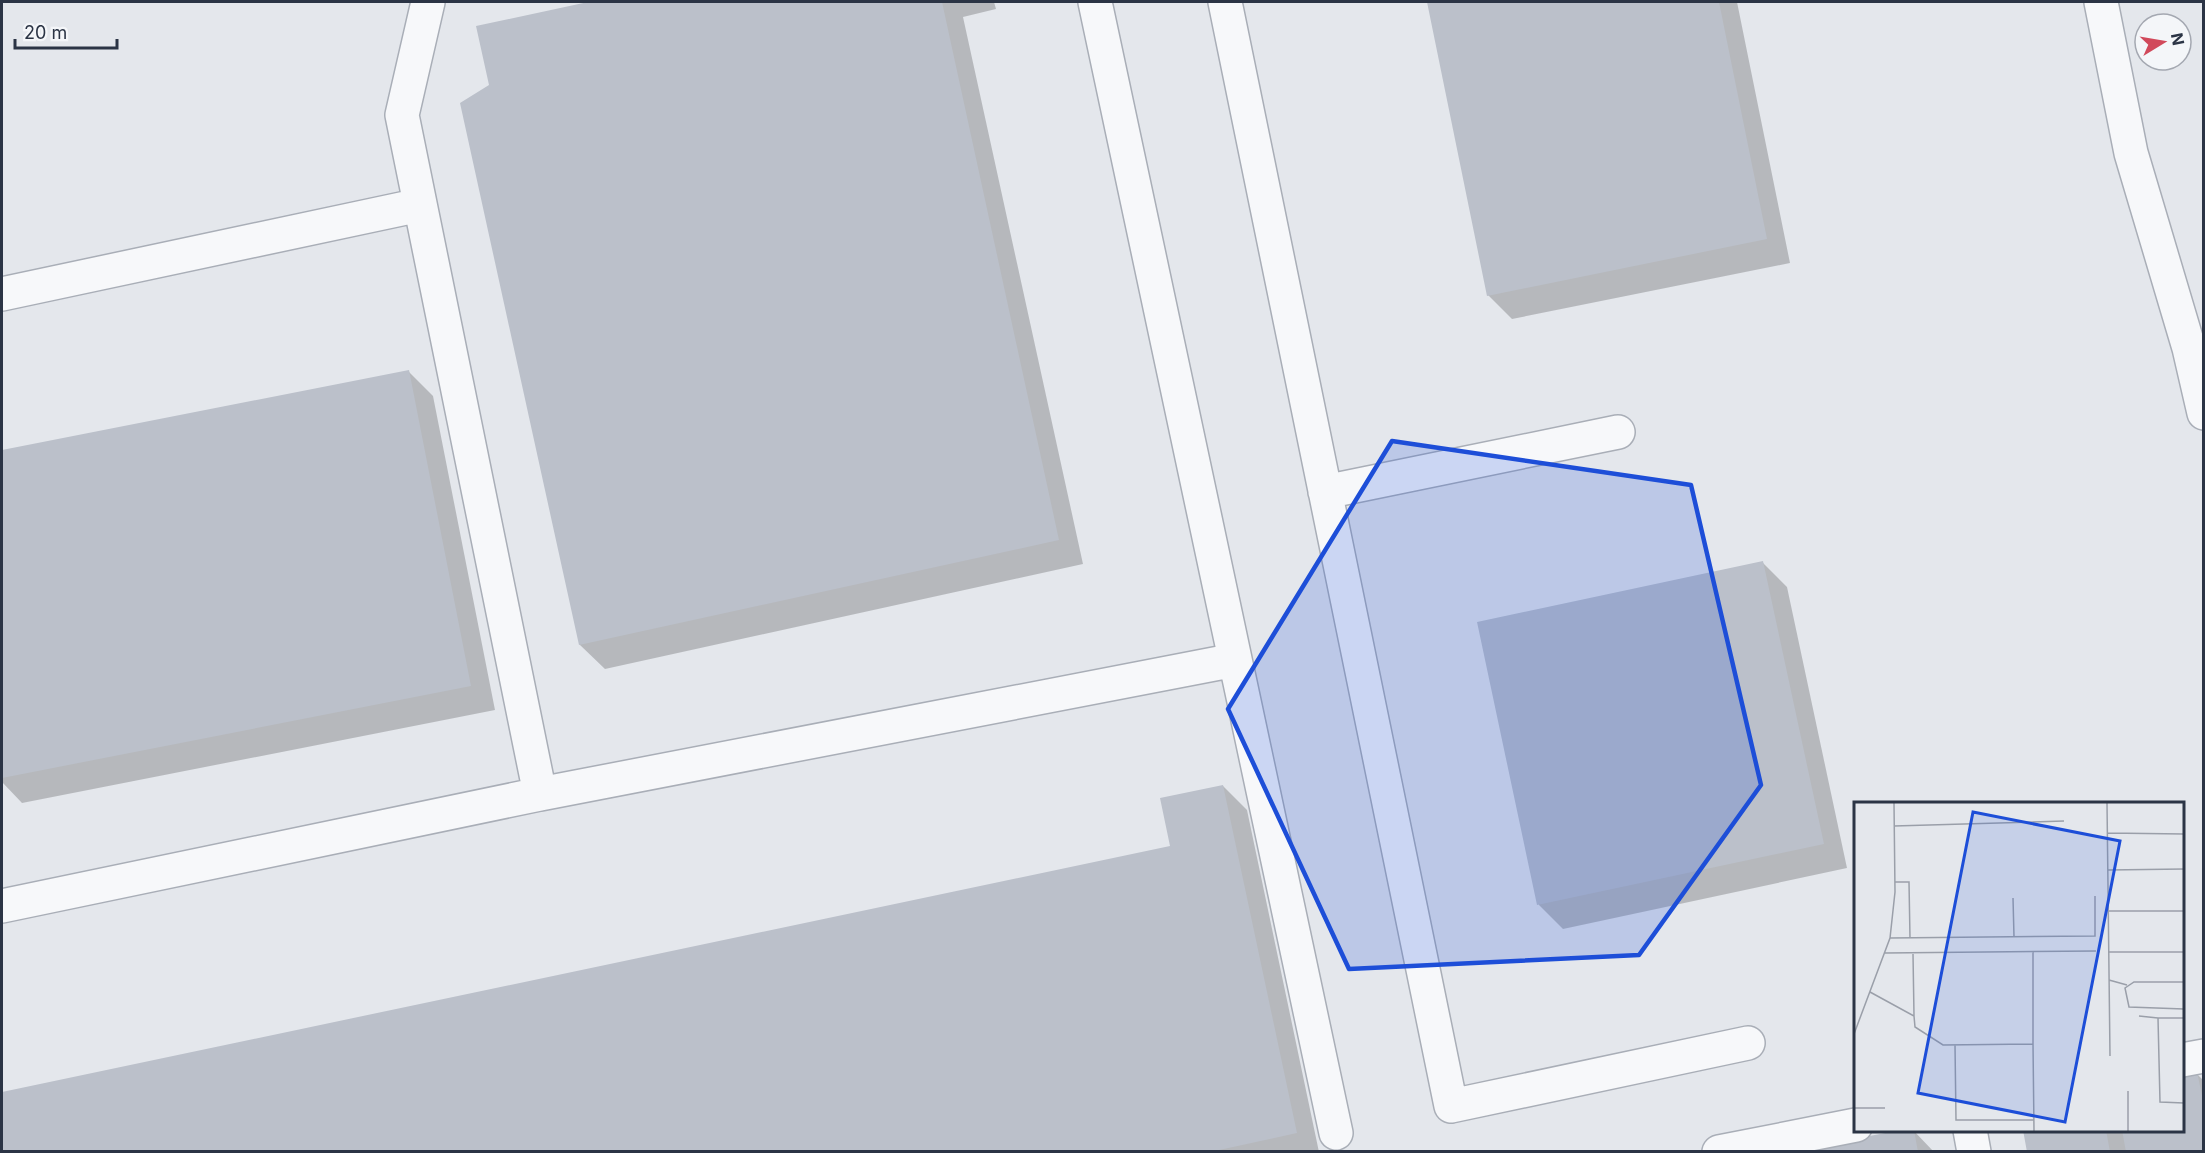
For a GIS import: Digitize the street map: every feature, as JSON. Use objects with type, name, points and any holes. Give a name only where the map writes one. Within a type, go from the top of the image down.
[{"type":"lane","points":[[428,2],[402,115],[540,794]]},
{"type":"lane","points":[[1095,2],[1336,1133]]},
{"type":"lane","points":[[1225,2],[1451,1106],[1748,1043]]},
{"type":"lane","points":[[2101,2],[2131,153],[2189,348],[2204,413]]},
{"type":"lane","points":[[2,294],[420,205]]},
{"type":"lane","points":[[1325,492],[1618,432]]},
{"type":"lane","points":[[2,906],[540,794],[1235,660]]},
{"type":"lane","points":[[2184,1060],[2204,1056]]},
{"type":"lane","points":[[1719,1152],[1854,1125]]},
{"type":"lane","points":[[1970,1132],[1974,1152]]},
{"type":"highlighted area","points":[[1392,441],[1691,485],[1761,785],[1639,955],[1349,969],[1228,709]]},
{"type":"building","points":[[588,2],[942,2],[1059,540],[579,645],[460,103],[489,85],[476,26]]},
{"type":"building","points":[[1427,2],[1719,2],[1767,239],[1487,296]]},
{"type":"building","points":[[409,370],[471,686],[2,778],[2,450]]},
{"type":"building","points":[[1763,561],[1824,844],[1537,905],[1477,622]]},
{"type":"building","points":[[1223,785],[1297,1133],[1210,1152],[2,1152],[2,1092],[1170,846],[1160,798]]},
{"type":"building","points":[[2197,1072],[2204,1105],[2204,1152],[2126,1152],[2122,1132],[2184,1132],[2184,1075]]},
{"type":"building","points":[[1890,1132],[1914,1132],[1918,1152],[1818,1152],[1817,1146]]},
{"type":"building","points":[[2023,1132],[2106,1132],[2110,1152],[2027,1152]]}]
